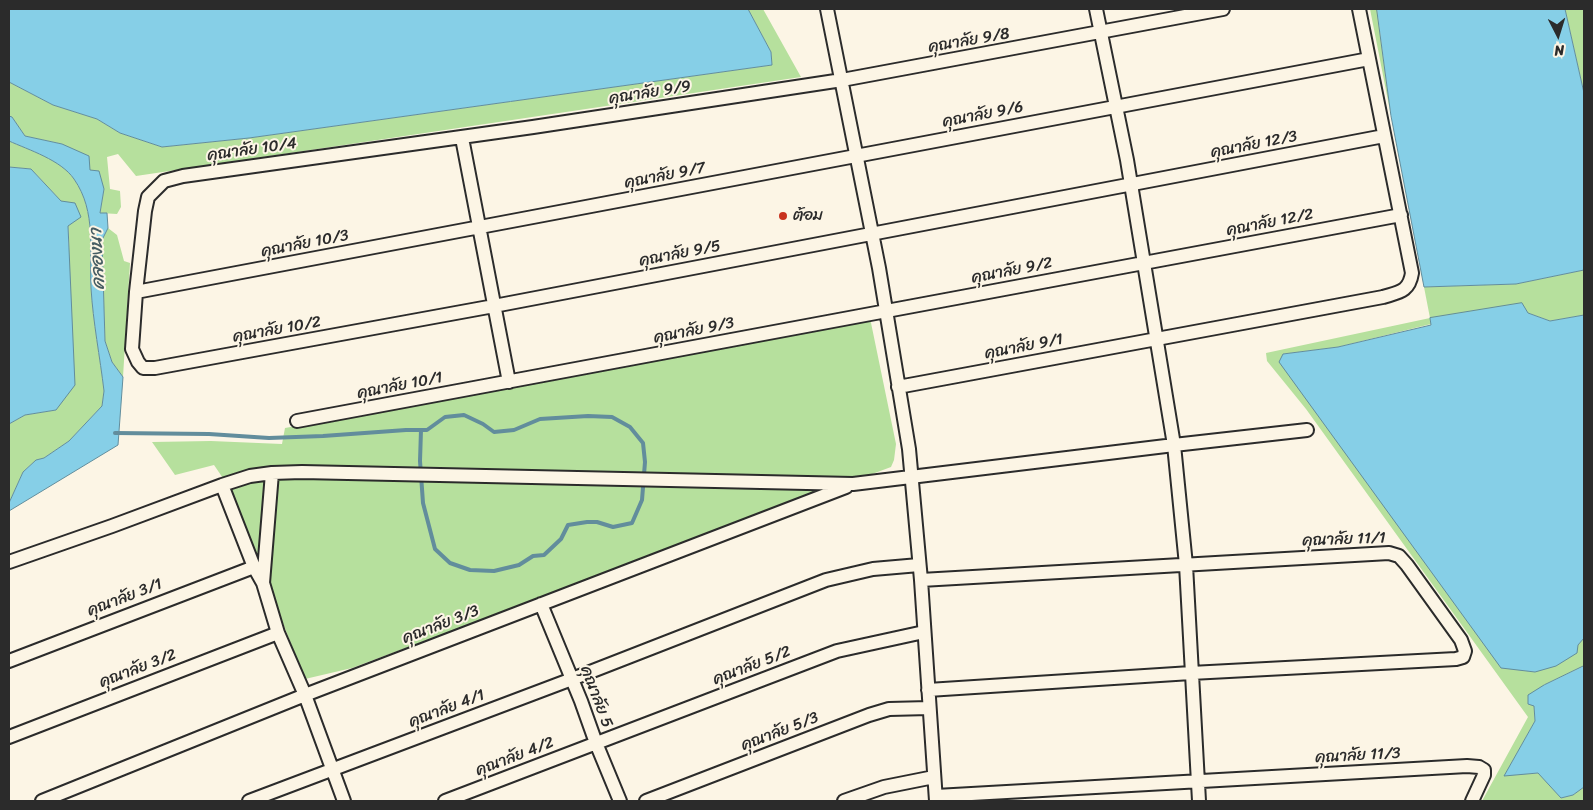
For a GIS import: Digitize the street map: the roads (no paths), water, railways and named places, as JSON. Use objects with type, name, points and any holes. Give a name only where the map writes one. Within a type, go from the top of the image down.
[{"type":"street","points":[[827,9],[872,234],[909,449],[921,580],[936,799],[1198,780]]},
{"type":"street","points":[[1096,9],[1131,185],[1174,445],[1186,565],[1199,801]]},
{"type":"street","name":"คุณาลัย 9/8","points":[[842,80],[1223,9]]},
{"type":"street","points":[[1359,9],[1401,215]]},
{"type":"street","name":"คุณาลัย 9/6","points":[[857,156],[1369,59]]},
{"type":"street","name":"คุณาลัย 9/9","points":[[462,138],[842,80]]},
{"type":"street","name":"คุณาลัย 12/3","points":[[872,234],[1384,136]]},
{"type":"street","points":[[462,138],[509,382]]},
{"type":"street","name":"คุณาลัย 10/4","points":[[136,292],[148,197],[164,181],[183,176],[462,138]]},
{"type":"street","name":"คุณาลัย 9/7","points":[[480,227],[857,156]]},
{"type":"street","name":"คุณาลัย 12/2","points":[[1144,263],[1401,215]]},
{"type":"street","name":"คุณาลัย 9/1","points":[[898,386],[1383,297],[1404,290],[1410,283],[1412,273],[1401,215]]},
{"type":"street","name":"คุณาลัย 10/3","points":[[136,292],[480,227]]},
{"type":"street","name":"คุณาลัย 9/5","points":[[494,306],[872,234]]},
{"type":"street","name":"คุณาลัย 9/2","points":[[886,312],[1144,263]]},
{"type":"street","name":"คุณาลัย 10/2","points":[[136,292],[132,349],[134,356],[143,368],[155,368],[494,306]]},
{"type":"street","name":"คุณาลัย 9/3","points":[[509,382],[886,312]]},
{"type":"street","name":"คุณาลัย 10/1","points":[[297,421],[509,382]]},
{"type":"street","points":[[9,562],[222,484],[250,476],[272,473],[302,472],[853,484],[1307,430]]},
{"type":"street","points":[[263,583],[272,473]]},
{"type":"street","points":[[222,484],[254,567],[263,583],[278,633],[305,695],[344,801]]},
{"type":"street","name":"คุณาลัย 3/3","points":[[42,801],[305,695],[853,484]]},
{"type":"street","name":"คุณาลัย 11/1","points":[[921,580],[1390,553],[1399,556],[1407,565],[1461,640],[1465,651],[1464,657],[1456,660],[1191,673]]},
{"type":"street","name":"คุณาลัย 4/1","points":[[249,801],[572,679],[826,580],[873,569],[919,564]]},
{"type":"street","name":"คุณาลัย 3/1","points":[[9,661],[254,567]]},
{"type":"street","name":"คุณาลัย 5","points":[[541,604],[620,801]]},
{"type":"street","name":"คุณาลัย 5/2","points":[[596,743],[837,651],[924,632]]},
{"type":"street","name":"คุณาลัย 3/2","points":[[9,737],[278,633]]},
{"type":"street","points":[[928,690],[1191,673]]},
{"type":"street","name":"คุณาลัย 5/3","points":[[646,801],[869,715],[889,709],[929,708]]},
{"type":"street","name":"คุณาลัย 4/2","points":[[445,801],[596,743]]},
{"type":"street","name":"คุณาลัย 11/3","points":[[1198,780],[1467,766],[1479,767],[1484,770],[1484,775],[1472,801]]},
{"type":"street","points":[[844,801],[884,787],[934,777]]},
{"type":"water","points":[[9,9],[748,9],[771,52],[772,65],[249,138],[162,147],[120,133],[97,119],[53,105],[9,82]]},
{"type":"water","points":[[1377,9],[1565,9],[1584,93],[1584,270],[1516,284],[1424,287],[1391,116]]},
{"type":"water","name":"คลองนา","points":[[9,116],[12,117],[25,136],[62,144],[89,156],[90,170],[99,171],[104,189],[100,213],[107,213],[108,228],[102,240],[105,341],[112,362],[123,377],[118,445],[9,511],[9,503],[23,472],[36,460],[44,458],[69,441],[102,406],[104,391],[92,301],[90,232],[86,205],[74,179],[61,166],[44,156],[9,141]]},
{"type":"water","points":[[9,167],[31,169],[61,201],[75,203],[81,217],[68,226],[75,385],[56,410],[25,415],[9,424]]},
{"type":"water","points":[[1522,303],[1528,313],[1550,321],[1584,315],[1584,638],[1578,645],[1577,653],[1556,666],[1535,672],[1501,668],[1279,362],[1283,354],[1338,347],[1431,325],[1430,318]]},
{"type":"water","points":[[1584,666],[1584,787],[1573,795],[1561,798],[1538,773],[1504,776],[1535,721],[1534,706],[1528,704],[1528,695],[1544,685]]},
{"type":"waterway","points":[[115,433],[209,434],[269,438],[323,436],[406,430],[427,430],[445,417],[464,415],[483,424],[494,432],[514,430],[540,419],[588,416],[612,417],[630,427],[643,443],[645,462],[642,500],[632,523],[613,527],[597,522],[568,525],[561,539],[544,555],[533,556],[519,565],[494,571],[470,570],[450,563],[435,549],[423,503],[420,461],[421,430]]},
{"type":"place","name":"ต้อม","points":[[783,216]]}]
